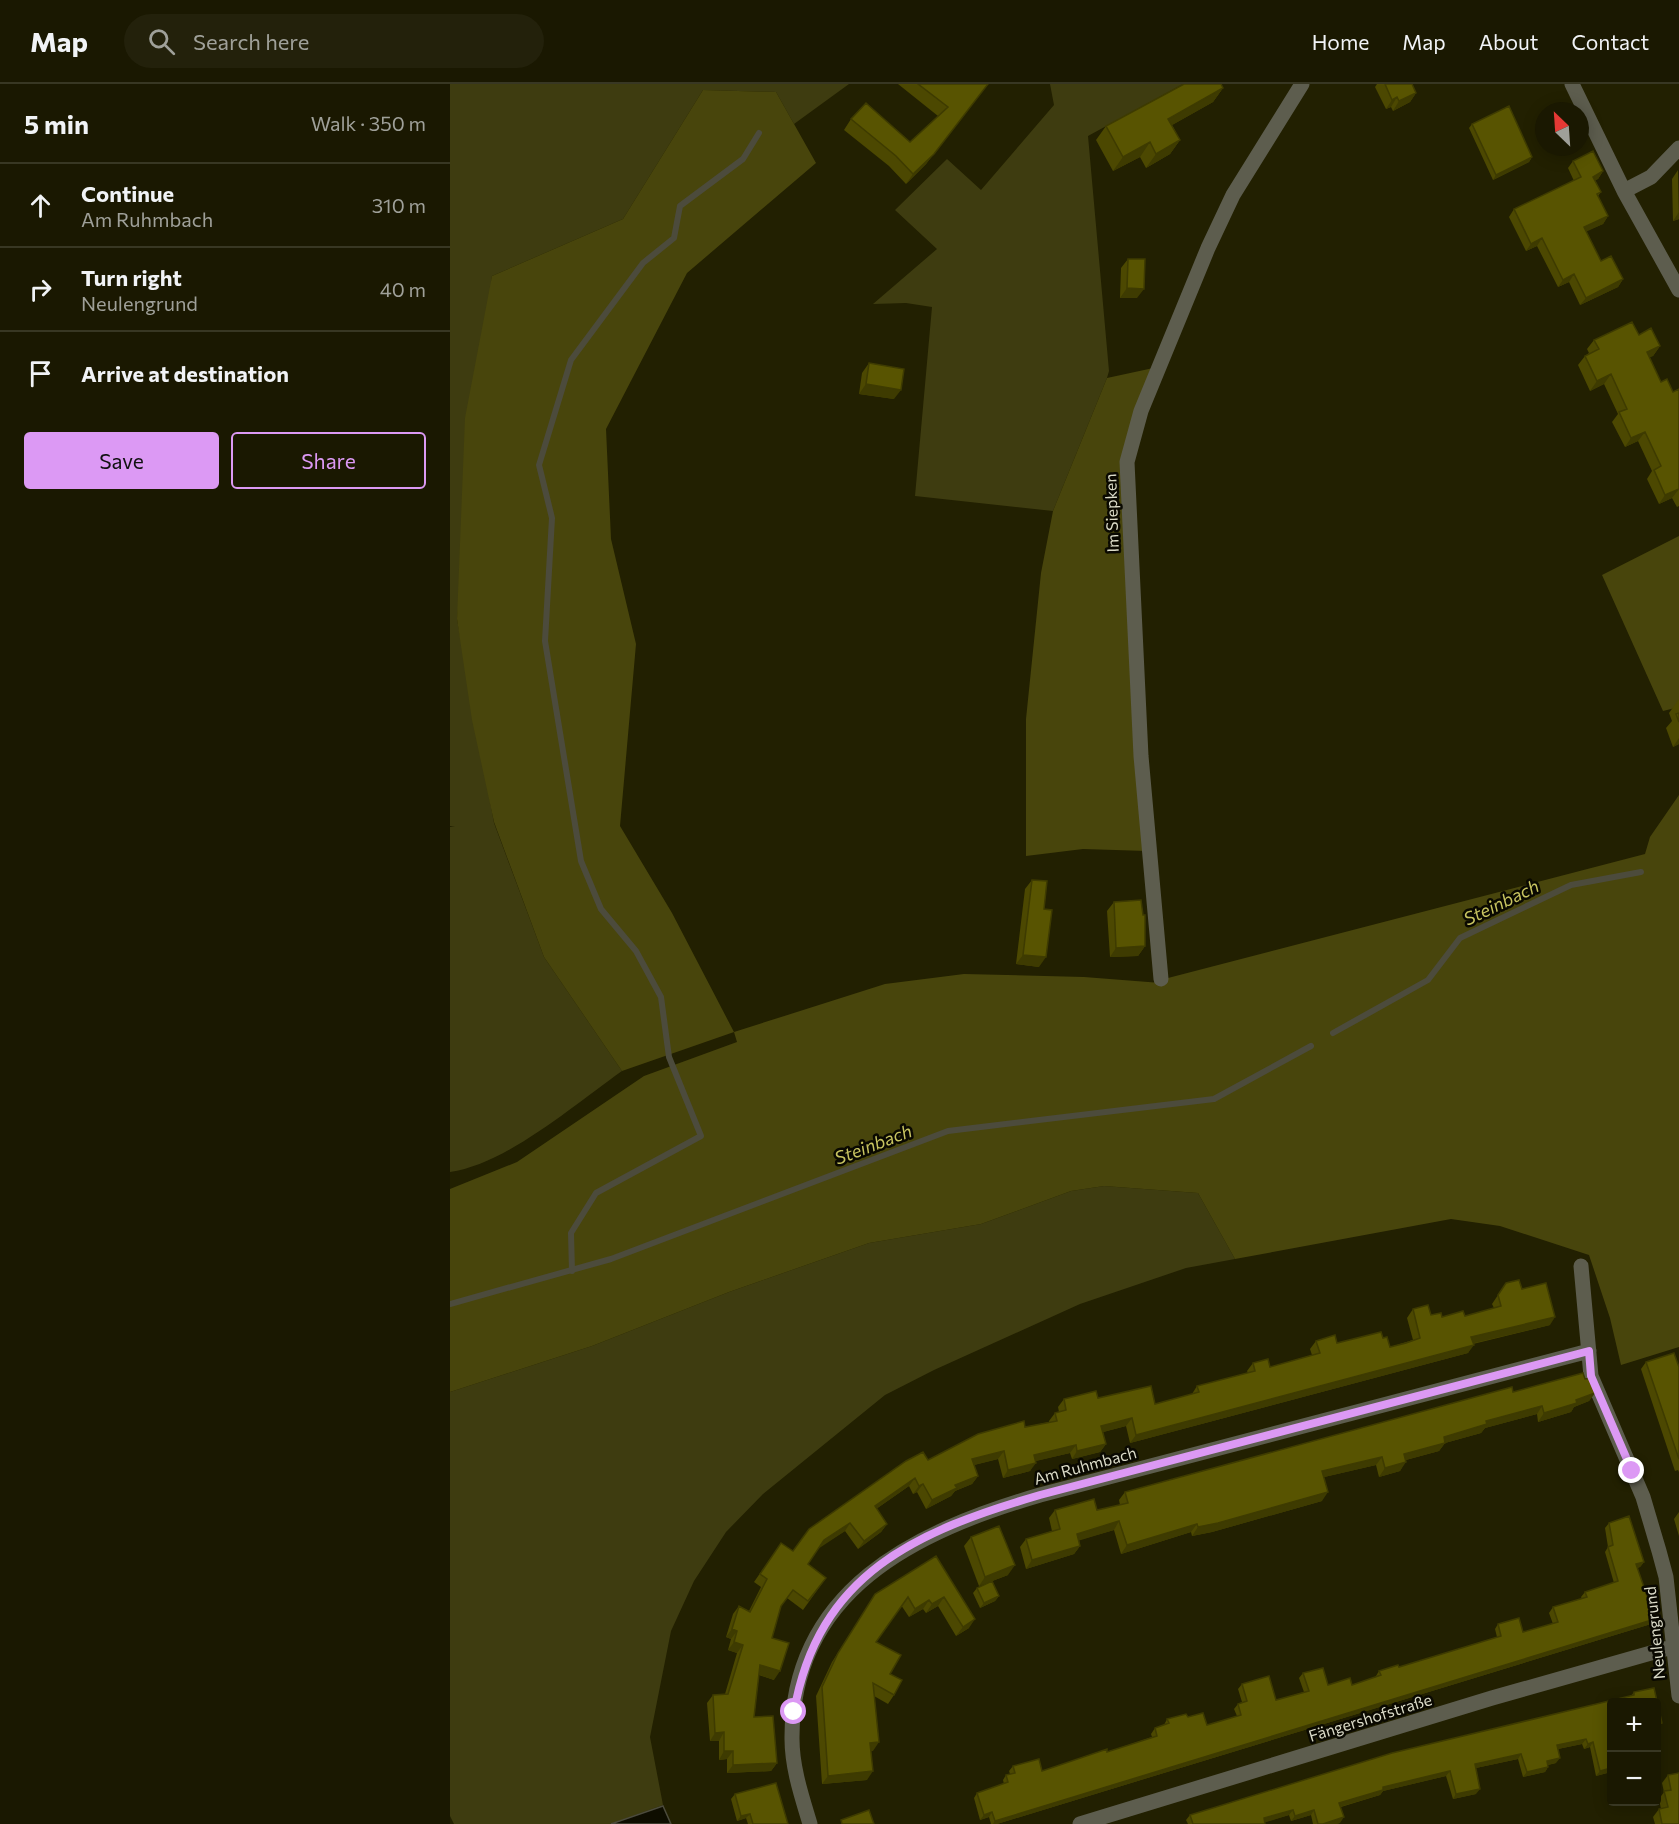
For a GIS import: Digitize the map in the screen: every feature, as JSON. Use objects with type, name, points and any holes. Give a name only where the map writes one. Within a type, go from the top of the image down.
[{"type":"street","name":"Im Siepken","points":[[1161,979],[1141,756],[1127,462],[1141,411],[1208,248],[1233,195],[1302,84]]},
{"type":"street","points":[[1572,84],[1624,191],[1679,290]]},
{"type":"street","points":[[1624,191],[1651,177],[1679,148]]},
{"type":"street","name":"Neulengrund","points":[[1581,1266],[1591,1376],[1642,1497],[1654,1532],[1666,1576],[1672,1647],[1679,1689]]},
{"type":"street","name":"Am Ruhmbach","points":[[810,1824],[795,1766],[792,1741],[798,1685],[807,1658],[839,1602],[860,1580],[901,1551],[951,1525],[1040,1495],[1589,1351]]},
{"type":"street","name":"Fängershofstraße","points":[[1080,1824],[1590,1669],[1672,1647]]},
{"type":"shaded area","points":[[450,84],[849,84],[794,124],[776,92],[703,90],[623,219],[492,276],[457,619],[494,823],[544,957],[622,1071],[540,1131],[517,1145],[472,1167],[450,1172],[450,827],[455,826],[450,826]]},
{"type":"shaded area","points":[[1050,84],[1183,84],[1088,136],[1109,371],[1107,378],[1053,511],[915,496],[932,307],[906,303],[873,304],[937,249],[895,210],[947,159],[981,190],[1054,105]]},
{"type":"shaded area","points":[[703,90],[776,92],[816,163],[687,273],[606,429],[611,539],[636,644],[620,826],[672,913],[734,1032],[622,1071],[544,957],[494,822],[472,720],[457,619],[465,418],[492,276],[623,219]]},
{"type":"shaded area","points":[[1158,367],[1125,462],[1147,851],[1083,849],[1026,856],[1026,719],[1041,573],[1053,511],[1107,378]]},
{"type":"shaded area","points":[[1679,536],[1679,707],[1663,711],[1602,575]]},
{"type":"shaded area","points":[[1679,795],[1679,1347],[1621,1365],[1610,1318],[1589,1255],[1500,1226],[1451,1219],[1235,1259],[1198,1193],[1104,1186],[1071,1191],[981,1224],[869,1243],[729,1292],[592,1346],[450,1392],[450,1189],[517,1162],[644,1076],[737,1042],[734,1032],[885,984],[964,974],[1084,977],[1161,983],[1168,978],[1645,854],[1650,837]]},
{"type":"shaded area","points":[[1104,1186],[1198,1193],[1235,1259],[1186,1268],[1080,1304],[934,1370],[885,1395],[763,1494],[726,1532],[694,1581],[671,1631],[650,1737],[663,1805],[610,1824],[454,1824],[450,1816],[450,1392],[592,1346],[729,1292],[869,1243],[981,1224],[1071,1191]]},
{"type":"shaded area","points":[[663,1806],[671,1824],[611,1824]]},
{"type":"building","points":[[918,84],[988,84],[934,154],[913,174],[896,156],[851,119],[866,103],[910,142],[948,107]]},
{"type":"building","points":[[1184,84],[1221,84],[1223,88],[1168,119],[1180,140],[1156,154],[1150,142],[1123,157],[1106,126]]},
{"type":"building","points":[[1385,84],[1412,84],[1416,93],[1399,101],[1397,97],[1392,100]]},
{"type":"building","points":[[1509,106],[1532,157],[1496,175],[1472,124]]},
{"type":"building","points":[[1593,151],[1603,171],[1593,177],[1601,192],[1597,194],[1608,216],[1584,227],[1601,261],[1611,256],[1623,279],[1586,298],[1574,274],[1563,280],[1542,238],[1531,244],[1514,209],[1581,177],[1573,161],[1589,156],[1589,153]]},
{"type":"building","points":[[1128,259],[1145,259],[1144,289],[1127,288]]},
{"type":"building","points":[[1632,322],[1639,335],[1651,328],[1660,346],[1647,352],[1661,382],[1667,379],[1673,392],[1679,389],[1679,489],[1665,495],[1654,470],[1661,466],[1645,432],[1631,438],[1619,412],[1627,409],[1611,374],[1597,381],[1585,356],[1599,349],[1594,340]]},
{"type":"building","points":[[869,363],[904,369],[901,390],[866,384]]},
{"type":"building","points":[[1032,880],[1047,881],[1044,909],[1052,910],[1046,957],[1023,955]]},
{"type":"building","points":[[1141,900],[1143,915],[1145,915],[1145,946],[1116,948],[1114,902]]},
{"type":"building","points":[[1519,1280],[1522,1289],[1546,1283],[1555,1317],[1471,1337],[1474,1345],[1136,1435],[1132,1418],[1101,1426],[1106,1444],[1077,1451],[1076,1445],[1034,1455],[1036,1463],[1008,1470],[1004,1451],[972,1459],[978,1476],[955,1485],[957,1488],[932,1500],[923,1484],[919,1486],[915,1478],[875,1506],[887,1524],[864,1541],[850,1523],[824,1540],[808,1564],[826,1578],[808,1601],[793,1590],[781,1606],[772,1638],[789,1643],[780,1671],[760,1665],[754,1717],[773,1716],[777,1763],[733,1765],[733,1751],[724,1751],[724,1732],[715,1733],[713,1695],[728,1694],[743,1645],[734,1642],[737,1631],[732,1629],[739,1606],[750,1612],[767,1579],[760,1574],[781,1543],[793,1551],[809,1529],[906,1461],[923,1452],[928,1460],[978,1434],[1024,1421],[1025,1427],[1057,1421],[1055,1413],[1066,1410],[1064,1399],[1096,1391],[1098,1398],[1151,1386],[1155,1404],[1199,1392],[1197,1386],[1255,1371],[1253,1363],[1268,1359],[1270,1367],[1320,1353],[1316,1341],[1335,1335],[1337,1343],[1381,1332],[1383,1338],[1387,1337],[1390,1347],[1406,1343],[1420,1338],[1413,1309],[1428,1305],[1431,1315],[1441,1313],[1442,1317],[1463,1311],[1465,1316],[1501,1306],[1498,1295],[1506,1283]]},
{"type":"building","points":[[1674,1353],[1679,1367],[1679,1459],[1646,1362]]},
{"type":"building","points":[[1583,1373],[1585,1379],[1591,1378],[1595,1393],[1576,1400],[1577,1403],[1544,1413],[1542,1406],[1486,1421],[1487,1424],[1444,1437],[1445,1443],[1404,1454],[1406,1462],[1385,1468],[1382,1457],[1322,1471],[1328,1492],[1218,1523],[1198,1527],[1197,1524],[1127,1545],[1119,1521],[1077,1534],[1080,1546],[1032,1560],[1026,1539],[1060,1529],[1055,1510],[1094,1499],[1097,1510],[1128,1503],[1125,1492],[1512,1387],[1513,1392]]},
{"type":"building","points":[[1629,1516],[1644,1562],[1636,1564],[1655,1619],[995,1821],[992,1812],[984,1815],[977,1793],[1008,1782],[1006,1775],[1015,1773],[1013,1766],[1039,1759],[1042,1771],[1107,1749],[1107,1752],[1157,1736],[1155,1728],[1169,1723],[1167,1719],[1186,1714],[1188,1717],[1203,1713],[1207,1725],[1241,1715],[1238,1704],[1247,1701],[1242,1684],[1269,1676],[1276,1700],[1309,1691],[1303,1673],[1323,1668],[1328,1685],[1350,1678],[1352,1685],[1381,1675],[1379,1671],[1501,1636],[1498,1624],[1519,1618],[1523,1632],[1558,1622],[1553,1607],[1587,1597],[1585,1592],[1618,1581],[1608,1547],[1613,1545],[1609,1523]]},
{"type":"building","points":[[999,1526],[1015,1565],[985,1577],[971,1537]]},
{"type":"building","points":[[936,1556],[975,1619],[963,1627],[944,1597],[932,1604],[929,1600],[915,1609],[908,1597],[876,1642],[901,1655],[890,1674],[902,1680],[894,1695],[873,1683],[879,1742],[870,1743],[873,1771],[828,1776],[822,1687],[838,1653],[875,1594]]},
{"type":"building","points":[[992,1581],[999,1596],[984,1603],[977,1588]]},
{"type":"building","points":[[1654,1688],[1656,1698],[1621,1698],[1634,1695],[1634,1692]]},
{"type":"building","points":[[1607,1701],[1607,1769],[1600,1771],[1593,1742],[1588,1744],[1586,1739],[1557,1745],[1560,1758],[1547,1761],[1548,1767],[1527,1772],[1521,1754],[1475,1764],[1480,1789],[1456,1794],[1450,1771],[1383,1787],[1383,1790],[1339,1803],[1344,1817],[1323,1824],[1318,1824],[1314,1810],[1295,1816],[1293,1810],[1264,1818],[1265,1824],[1193,1824],[1190,1815],[1392,1753]]},
{"type":"building","points":[[1679,1773],[1679,1824],[1662,1824],[1659,1809],[1668,1807],[1664,1791],[1671,1790],[1668,1775]]},
{"type":"building","points":[[776,1783],[788,1824],[753,1824],[750,1814],[741,1816],[735,1794]]},
{"type":"building","points":[[869,1810],[874,1824],[842,1824],[841,1820]]},
{"type":"waterway","points":[[572,1271],[571,1233],[596,1193],[701,1136],[669,1057],[661,997],[636,951],[601,909],[581,861],[545,641],[552,518],[539,465],[571,360],[643,263],[674,238],[680,206],[743,159],[759,133]]},
{"type":"waterway","name":"Steinbach","points":[[1333,1033],[1428,980],[1460,938],[1571,885],[1641,872]]},
{"type":"waterway","name":"Steinbach","points":[[450,1304],[611,1259],[948,1131],[1214,1099],[1311,1046]]},
{"type":"route","points":[[794,1712],[798,1685],[818,1634],[839,1602],[860,1580],[917,1541],[989,1510],[1040,1495],[1589,1351],[1591,1376],[1632,1471]]}]
